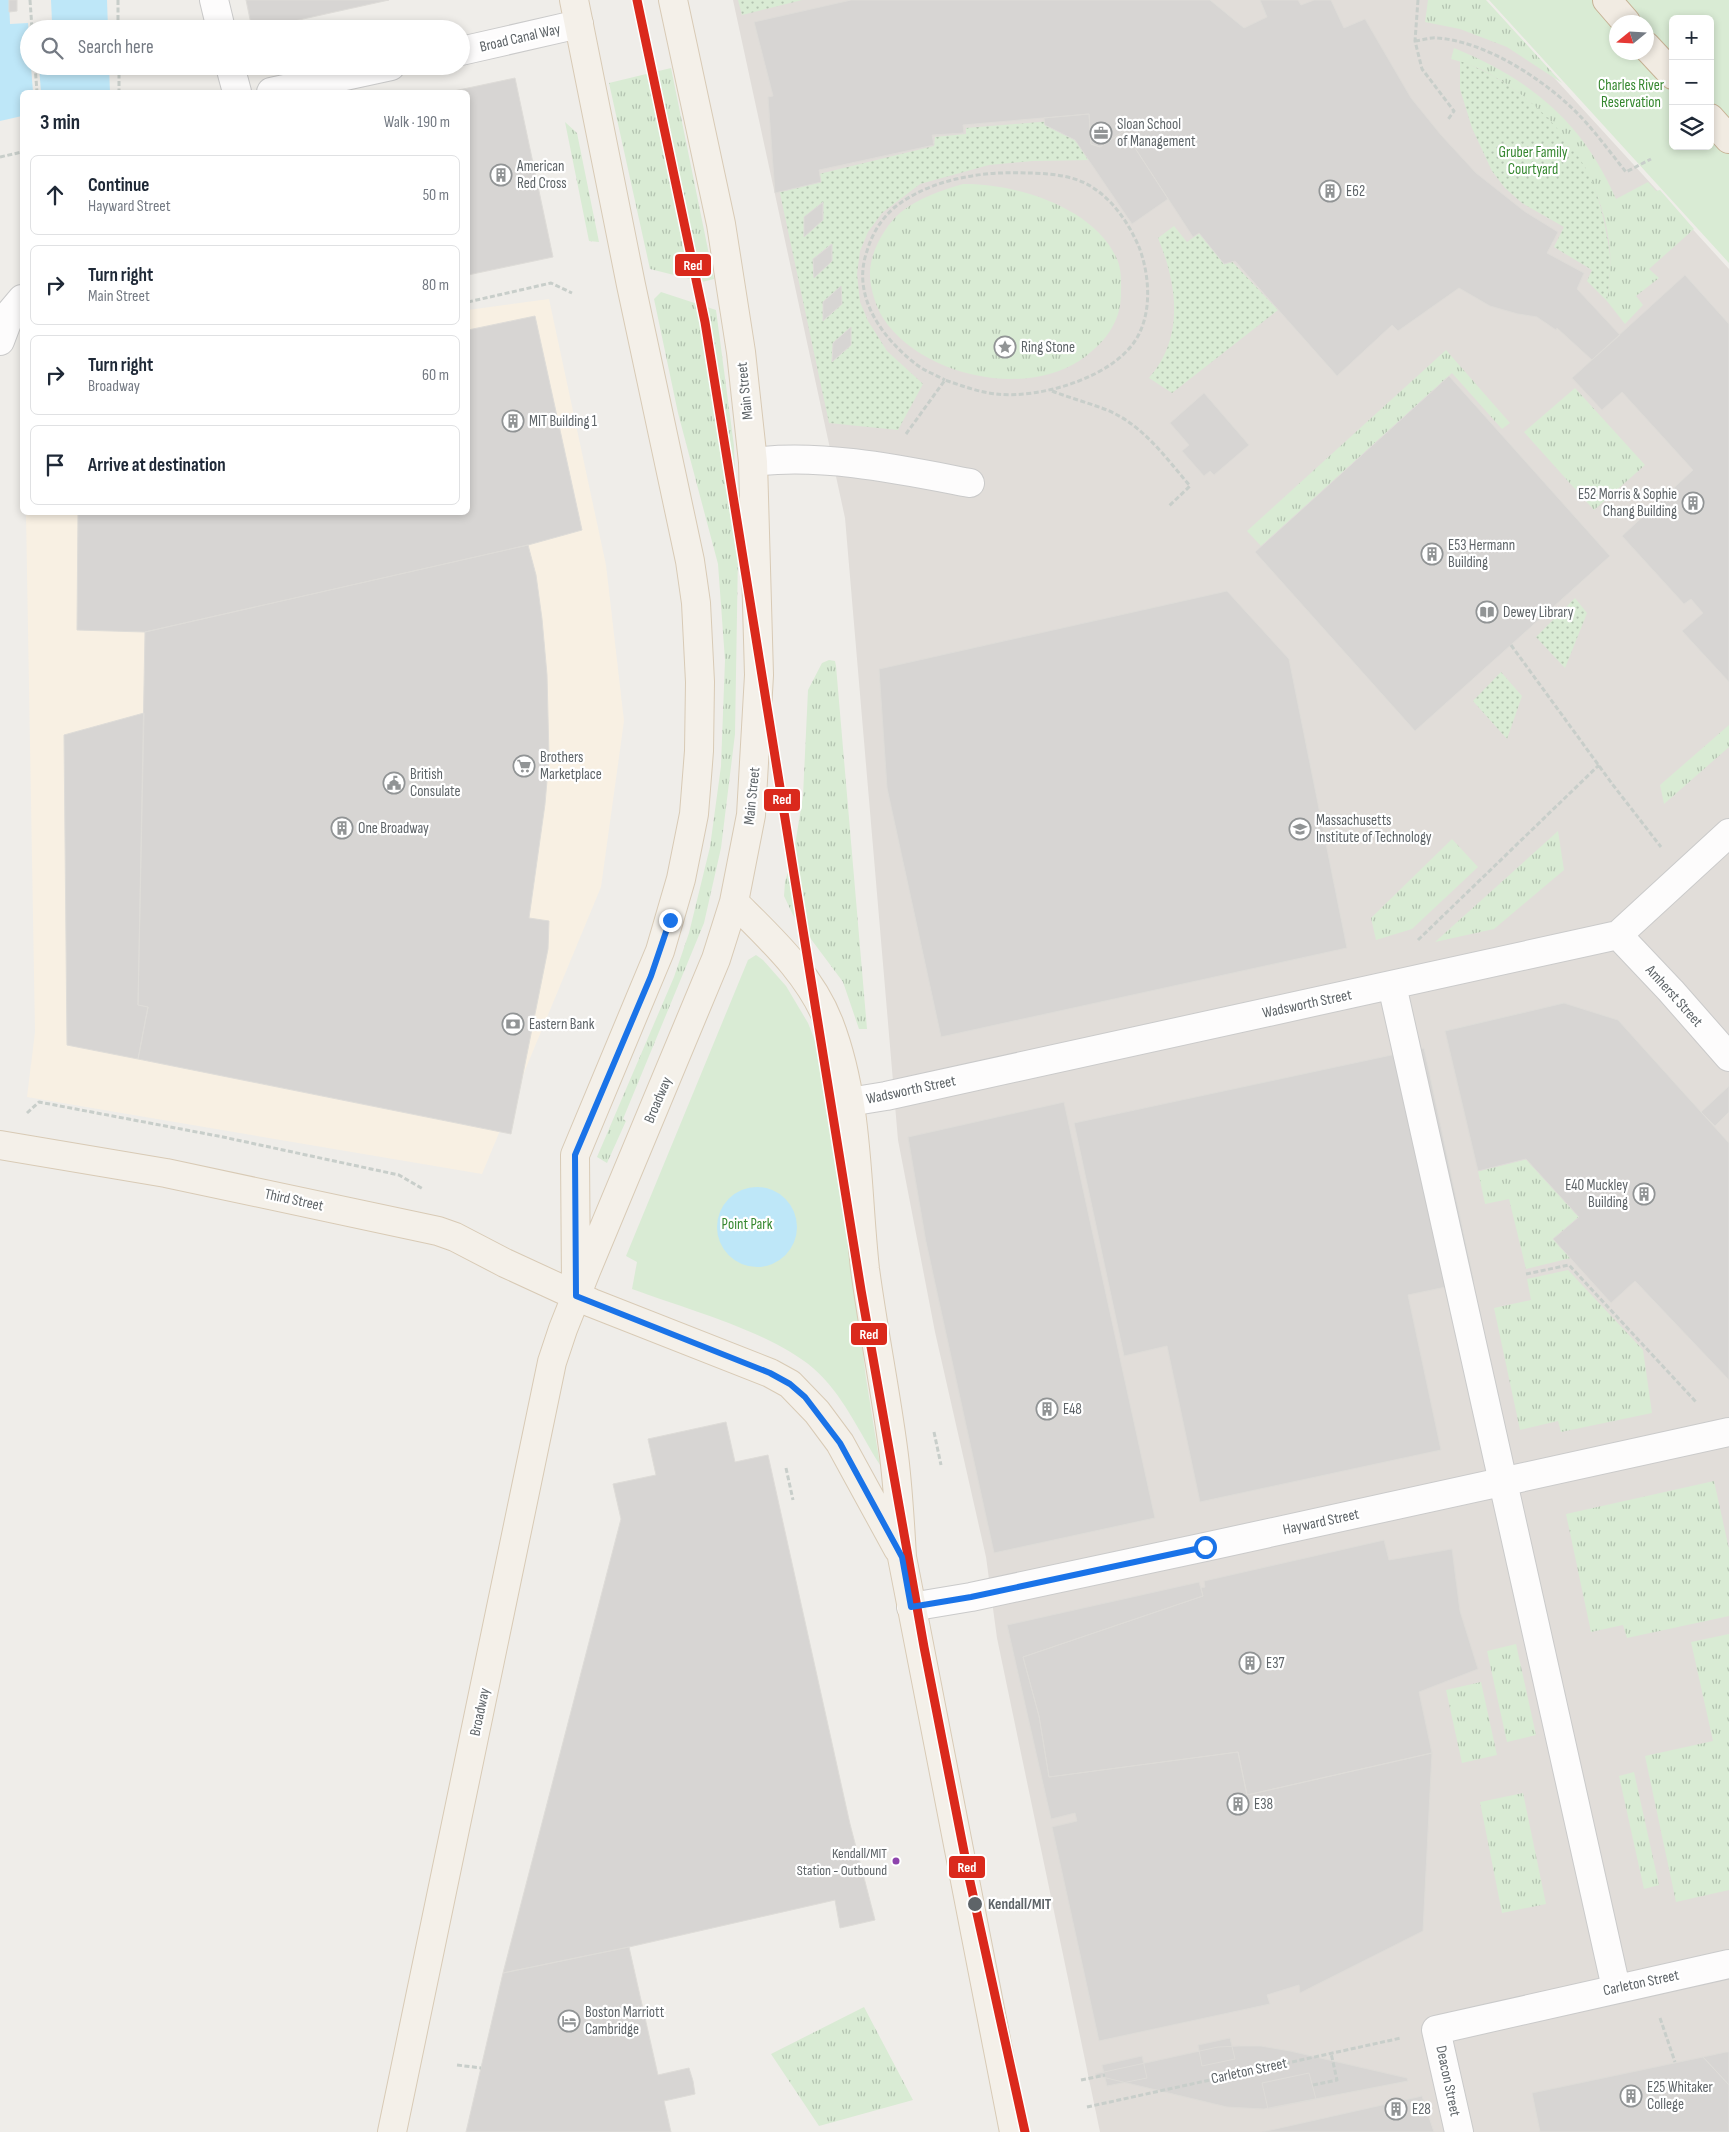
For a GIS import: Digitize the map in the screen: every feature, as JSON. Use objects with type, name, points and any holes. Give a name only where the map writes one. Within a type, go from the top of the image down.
[{"type":"highway","points":[[1607,0],[1620,15]]},
{"type":"highway","points":[[1654,55],[1669,72]]},
{"type":"highway","points":[[1714,122],[1729,139]]},
{"type":"main road","name":"Main Street","points":[[673,0],[721,224],[741,352],[753,462],[759,675],[751,815],[734,902]]},
{"type":"main road","points":[[1602,0],[1618,15]]},
{"type":"main road","name":"Broadway","points":[[576,1296],[575,1155],[651,976],[664,939],[682,879],[694,814],[699,751],[699,648],[696,603],[690,561],[631,285],[577,12]]},
{"type":"main road","points":[[734,902],[788,957],[808,982],[821,1004],[834,1038],[849,1102],[870,1307],[896,1468],[902,1557],[1014,2132]]},
{"type":"main road","name":"Broadway","points":[[392,2132],[556,1348],[706,985],[734,902]]},
{"type":"main road","name":"Third Street","points":[[0,1144],[166,1173],[438,1231],[576,1296]]},
{"type":"main road","points":[[576,1296],[770,1373],[790,1384],[817,1412],[840,1443],[902,1557]]},
{"type":"street","points":[[214,0],[219,20]]},
{"type":"street","name":"Broad Canal Way","points":[[470,48],[577,12]]},
{"type":"street","points":[[232,75],[236,90]]},
{"type":"street","points":[[280,90],[349,75]]},
{"type":"street","points":[[0,341],[11,312],[20,301]]},
{"type":"street","points":[[753,462],[779,458],[878,465],[970,483]]},
{"type":"street","points":[[1618,935],[1729,833]]},
{"type":"street","name":"Wadsworth Street","points":[[849,1102],[886,1096],[1618,935]]},
{"type":"street","name":"Amherst Street","points":[[1618,935],[1671,991],[1729,1058]]},
{"type":"street","points":[[1392,985],[1616,1988]]},
{"type":"street","name":"Hayward Street","points":[[911,1607],[971,1597],[1268,1534],[1729,1432]]},
{"type":"street","name":"Carleton Street","points":[[1436,2030],[1729,1964]]},
{"type":"street","name":"Deacon Street","points":[[1436,2030],[1459,2132]]},
{"type":"path","points":[[30,0],[31,20]]},
{"type":"path","points":[[118,0],[118,20]]},
{"type":"path","points":[[1418,0],[1416,41],[1422,68],[1454,111],[1448,121]]},
{"type":"path","points":[[1416,41],[1436,38],[1454,40],[1478,48],[1528,74],[1572,109],[1626,172],[1651,159]]},
{"type":"path","points":[[36,75],[37,90]]},
{"type":"path","points":[[119,75],[120,90]]},
{"type":"path","points":[[0,157],[20,152]]},
{"type":"path","points":[[1005,172],[1043,173],[1068,178],[1092,186],[1116,208],[1134,235],[1145,261],[1148,289],[1144,320],[1139,335],[1128,350],[1100,371],[1078,382],[1051,391],[997,394],[967,388],[945,380],[918,366],[895,346],[876,322],[864,298],[862,264],[873,232],[894,208],[928,188],[966,176],[1005,172]]},
{"type":"path","points":[[470,302],[551,283],[572,293]]},
{"type":"path","points":[[902,440],[945,380]]},
{"type":"path","points":[[1051,391],[1107,410],[1139,429],[1190,486],[1169,506]]},
{"type":"path","points":[[1511,645],[1663,849]]},
{"type":"path","points":[[1413,944],[1599,765]]},
{"type":"path","points":[[26,1113],[39,1102],[213,1135],[399,1175],[427,1191]]},
{"type":"path","points":[[1526,1274],[1569,1265],[1697,1402]]},
{"type":"path","points":[[934,1432],[941,1464]]},
{"type":"path","points":[[786,1468],[793,1500]]},
{"type":"path","points":[[1659,2015],[1675,2062]]},
{"type":"path","name":"Carleton Street","points":[[1086,2107],[1403,2037]]},
{"type":"path","points":[[1313,2086],[1337,2080],[1331,2053]]},
{"type":"path","points":[[457,2065],[481,2068]]},
{"type":"path","points":[[1081,2080],[1105,2076]]},
{"type":"shaded area","name":"Massachusetts Institute of Technology","points":[[733,0],[1483,0],[1729,269],[1729,2132],[1100,2132],[997,1638],[986,1557],[935,1332],[898,1140],[845,518]]},
{"type":"shaded area","points":[[549,299],[606,565],[624,721],[601,887],[482,1174],[27,1097],[35,1032],[26,515],[470,515],[470,310]]},
{"type":"green space","points":[[738,0],[802,0],[742,15]]},
{"type":"green space","points":[[1428,0],[1486,0],[1562,83],[1507,47],[1460,29],[1425,22]]},
{"type":"green space","name":"Charles River Reservation","points":[[1489,0],[1729,0],[1729,263]]},
{"type":"green space","points":[[1454,48],[1507,74],[1551,106],[1587,147],[1603,172],[1616,199],[1648,182],[1656,191],[1660,190],[1694,229],[1649,269],[1659,278],[1636,296],[1643,305],[1625,324],[1607,301],[1610,251],[1606,223],[1598,197],[1572,148],[1555,126],[1535,106],[1513,89],[1481,69],[1451,59]]},
{"type":"green space","name":"Gruber Family Courtyard","points":[[1460,61],[1498,79],[1533,104],[1564,136],[1576,153],[1595,189],[1606,228],[1610,261],[1607,301],[1587,281],[1592,270],[1554,247],[1564,227],[1522,203],[1505,188],[1492,171],[1472,128],[1460,89]]},
{"type":"green space","points":[[671,68],[714,279],[702,282],[650,269],[609,83]]},
{"type":"green space","points":[[1076,119],[1090,160],[1033,161],[989,165],[920,184],[882,213],[868,232],[860,251],[857,274],[860,302],[868,321],[887,351],[923,384],[898,430],[829,423],[778,184],[934,146],[935,137],[966,134],[966,128]],"holes":[[[831,244],[832,261],[814,278],[813,259]],[[850,328],[851,345],[833,361],[833,343]]]},
{"type":"green space","points":[[565,122],[577,133],[599,242],[589,241]]},
{"type":"green space","points":[[963,184],[1005,188],[1028,193],[1050,201],[1090,224],[1105,239],[1119,266],[1121,280],[1120,305],[1114,324],[1109,332],[1088,355],[1056,372],[1030,378],[1002,379],[974,375],[946,366],[921,354],[900,338],[883,318],[874,297],[870,275],[872,258],[879,240],[889,224],[908,207],[931,195]]},
{"type":"green space","points":[[1174,226],[1187,242],[1203,231],[1278,310],[1172,393],[1149,378],[1161,362],[1173,328],[1173,292],[1170,274],[1158,238]]},
{"type":"green space","points":[[661,292],[716,310],[734,446],[738,554],[735,734],[721,848],[704,923],[623,1119],[626,1121],[607,1163],[597,1157],[674,977],[689,933],[710,847],[721,766],[725,660],[718,564],[678,413],[654,299]]},
{"type":"green space","points":[[1446,350],[1510,423],[1502,429],[1452,373],[1261,546],[1247,531]]},
{"type":"green space","points":[[1575,388],[1645,465],[1594,510],[1524,432]]},
{"type":"green space","points":[[1575,598],[1587,613],[1565,668],[1536,637]]},
{"type":"green space","points":[[829,660],[835,661],[836,666],[867,1029],[859,1029],[843,982],[793,915],[784,896],[785,882],[794,851],[803,796],[808,690],[822,663]]},
{"type":"green space","points":[[1501,672],[1522,696],[1507,739],[1473,701]]},
{"type":"green space","points":[[1729,725],[1729,747],[1664,804],[1660,785]]},
{"type":"green space","points":[[1558,831],[1564,870],[1494,929],[1435,942]]},
{"type":"green space","points":[[1452,839],[1478,867],[1412,929],[1376,940],[1371,918]]},
{"type":"green space","name":"Point Park","points":[[756,955],[763,960],[786,986],[808,1023],[819,1051],[841,1177],[866,1378],[880,1465],[833,1389],[813,1368],[795,1355],[751,1332],[632,1289],[637,1262],[626,1256],[748,960]]},
{"type":"green space","points":[[1526,1159],[1579,1217],[1554,1239],[1571,1258],[1526,1269],[1509,1199],[1485,1204],[1478,1171]]},
{"type":"green space","points":[[1568,1270],[1643,1350],[1652,1413],[1561,1432],[1558,1421],[1520,1430],[1494,1308],[1531,1300],[1527,1279]]},
{"type":"green space","points":[[1714,1481],[1729,1549],[1729,1616],[1627,1638],[1623,1625],[1591,1632],[1566,1514]]},
{"type":"green space","points":[[1729,1634],[1729,1890],[1676,1902],[1645,1756],[1713,1741],[1691,1642]]},
{"type":"green space","points":[[1516,1644],[1536,1735],[1507,1742],[1487,1651]]},
{"type":"green space","points":[[1481,1682],[1497,1755],[1462,1763],[1446,1690]]},
{"type":"green space","points":[[1634,1772],[1659,1885],[1644,1889],[1619,1776]]},
{"type":"green space","points":[[1523,1793],[1546,1904],[1502,1913],[1480,1802]]},
{"type":"green space","points":[[864,2007],[913,2100],[819,2126],[771,2054]]},
{"type":"water","points":[[0,0],[107,0],[108,20],[20,20],[20,75],[109,75],[110,90],[20,90],[20,116],[0,121]]},
{"type":"water","points":[[757,1187],[772,1190],[785,1199],[794,1212],[797,1227],[794,1242],[785,1255],[772,1264],[757,1267],[742,1264],[729,1255],[720,1242],[717,1227],[720,1212],[729,1199],[742,1190]]},
{"type":"pier","points":[[9,0],[51,0],[52,20],[20,20],[20,23],[10,24]]},
{"type":"pier","points":[[32,75],[40,75],[41,90],[33,90]]},
{"type":"building","points":[[9,0],[17,0],[17,11],[9,12]]},
{"type":"building","points":[[246,0],[389,0],[299,20],[250,20]]},
{"type":"building","name":"E62","points":[[851,0],[1210,0],[1244,28],[1267,17],[1260,0],[1298,0],[1301,5],[1314,0],[1331,0],[1344,28],[1365,19],[1411,98],[1441,135],[1476,173],[1524,211],[1558,232],[1547,253],[1584,273],[1577,289],[1620,335],[1592,360],[1557,328],[1556,330],[1537,317],[1490,306],[1459,288],[1398,331],[1392,325],[1337,376],[1235,261],[1224,264],[1199,233],[1193,237],[1124,131],[1100,147],[1091,144],[1089,114],[963,125],[964,133],[932,135],[934,145],[819,170],[821,182],[775,193],[768,97],[773,96],[754,22]]},
{"type":"building","name":"American Red Cross","points":[[515,78],[553,257],[470,275],[470,90],[458,90]]},
{"type":"building","points":[[1089,114],[1091,144],[1100,147],[1124,131],[1168,199],[1132,224],[1075,140],[1045,125],[1044,118]]},
{"type":"building","points":[[823,202],[823,220],[804,237],[804,217]]},
{"type":"building","points":[[832,244],[832,261],[814,278],[813,259]]},
{"type":"building","name":"E52 Morris & Sophie Chang Building","points":[[1685,275],[1729,324],[1729,682],[1682,631],[1703,613],[1691,599],[1684,604],[1622,536],[1693,470],[1622,392],[1602,410],[1572,378]]},
{"type":"building","points":[[841,286],[842,304],[823,321],[823,302]]},
{"type":"building","name":"MIT Building 1","points":[[535,316],[582,530],[528,545],[145,632],[77,630],[78,515],[470,515],[470,330]]},
{"type":"building","points":[[851,327],[851,345],[832,362],[833,343]]},
{"type":"building","name":"E53 Hermann Building","points":[[1449,376],[1610,556],[1415,731],[1255,552]]},
{"type":"building","points":[[1204,393],[1249,445],[1214,475],[1210,471],[1204,476],[1182,451],[1189,445],[1170,423]]},
{"type":"building","name":"One Broadway","points":[[528,545],[536,575],[542,619],[547,675],[549,758],[545,804],[529,918],[549,921],[548,949],[511,1134],[138,1059],[148,1007],[138,1005],[145,632]]},
{"type":"building","points":[[1227,591],[1289,659],[1347,948],[941,1037],[887,788],[879,669]]},
{"type":"building","points":[[144,713],[138,1005],[148,1007],[138,1059],[67,1045],[64,735]]},
{"type":"building","name":"E40 Muckley Building","points":[[1564,1003],[1618,1020],[1729,1143],[1729,1380],[1635,1281],[1611,1303],[1553,1239],[1579,1217],[1526,1159],[1478,1171],[1445,1031]]},
{"type":"building","points":[[1424,1048],[1474,1281],[1408,1295],[1441,1450],[1200,1502],[1167,1346],[1124,1356],[1074,1123]]},
{"type":"building","points":[[1729,1086],[1729,1112],[1715,1126],[1701,1112]]},
{"type":"building","name":"E48","points":[[1064,1102],[1155,1518],[994,1553],[926,1242],[908,1137]]},
{"type":"building","points":[[726,1422],[735,1462],[768,1455],[850,1824],[875,1920],[840,1928],[835,1900],[629,1947],[503,1973],[621,1519],[613,1484],[656,1475],[648,1439]]},
{"type":"building","name":"E37","points":[[1384,1540],[1389,1560],[1452,1549],[1460,1611],[1478,1669],[1419,1692],[1432,1753],[1247,1795],[1238,1752],[1049,1777],[1039,1716],[1023,1657],[1203,1596],[1201,1588],[1205,1587],[1204,1581]]},
{"type":"building","name":"E38","points":[[1199,1582],[1203,1596],[1023,1657],[1039,1716],[1049,1777],[1238,1752],[1247,1795],[1432,1753],[1423,1931],[1300,1993],[1299,1985],[1267,1995],[1270,2004],[1099,2041],[1052,1827],[1077,1821],[1075,1813],[1051,1819],[1007,1625]]},
{"type":"building","name":"Boston Marriott Cambridge","points":[[629,1947],[658,2075],[689,2068],[693,2081],[695,2094],[664,2101],[671,2132],[466,2132],[503,1973]]},
{"type":"building","points":[[1230,2038],[1235,2059],[1202,2066],[1198,2045]]},
{"type":"building","points":[[1261,2046],[1290,2051],[1407,2078],[1408,2081],[1264,2109],[1227,2107],[1095,2074],[1218,2047]]},
{"type":"building","points":[[1729,2052],[1729,2085],[1703,2057]]},
{"type":"building","points":[[1142,2056],[1147,2078],[1107,2086],[1102,2065]]},
{"type":"building","name":"E25 Whitaker College","points":[[1703,2057],[1729,2085],[1729,2132],[1540,2132],[1532,2093]]},
{"type":"building","points":[[1309,2073],[1316,2099],[1268,2109],[1262,2083]]},
{"type":"building","name":"E28","points":[[1422,2096],[1434,2132],[1262,2132]]},
{"type":"metro line","name":"Red","points":[[637,0],[705,322],[861,1290],[924,1647],[969,1877],[1025,2132]]},
{"type":"place","name":"Sloan School of Management","points":[[1101,133]]},
{"type":"place","name":"American Red Cross","points":[[501,175]]},
{"type":"place","name":"E62","points":[[1330,191]]},
{"type":"place","name":"Ring Stone","points":[[1005,347]]},
{"type":"place","name":"MIT Building 1","points":[[513,421]]},
{"type":"place","name":"E52 Morris & Sophie Chang Building","points":[[1693,503]]},
{"type":"place","name":"E53 Hermann Building","points":[[1432,554]]},
{"type":"place","name":"Dewey Library","points":[[1487,612]]},
{"type":"place","name":"Brothers Marketplace","points":[[524,766]]},
{"type":"place","name":"British Consulate","points":[[394,783]]},
{"type":"place","name":"One Broadway","points":[[342,828]]},
{"type":"place","name":"Massachusetts Institute of Technology","points":[[1300,829]]},
{"type":"place","name":"Eastern Bank","points":[[513,1024]]},
{"type":"place","name":"E40 Muckley Building","points":[[1644,1194]]},
{"type":"place","name":"E48","points":[[1047,1409]]},
{"type":"place","name":"E37","points":[[1250,1663]]},
{"type":"place","name":"E38","points":[[1238,1804]]},
{"type":"place","name":"Kendall/MIT Station - Outbound","points":[[896,1861]]},
{"type":"place","name":"Kendall/MIT","points":[[975,1904]]},
{"type":"place","name":"Boston Marriott Cambridge","points":[[569,2021]]},
{"type":"place","name":"E25 Whitaker College","points":[[1631,2096]]},
{"type":"place","name":"E28","points":[[1396,2109]]},
{"type":"route","points":[[670,920],[651,976],[575,1155],[576,1296],[770,1373],[790,1384],[805,1397],[840,1443],[902,1557],[911,1607],[971,1597],[1205,1547]]}]
